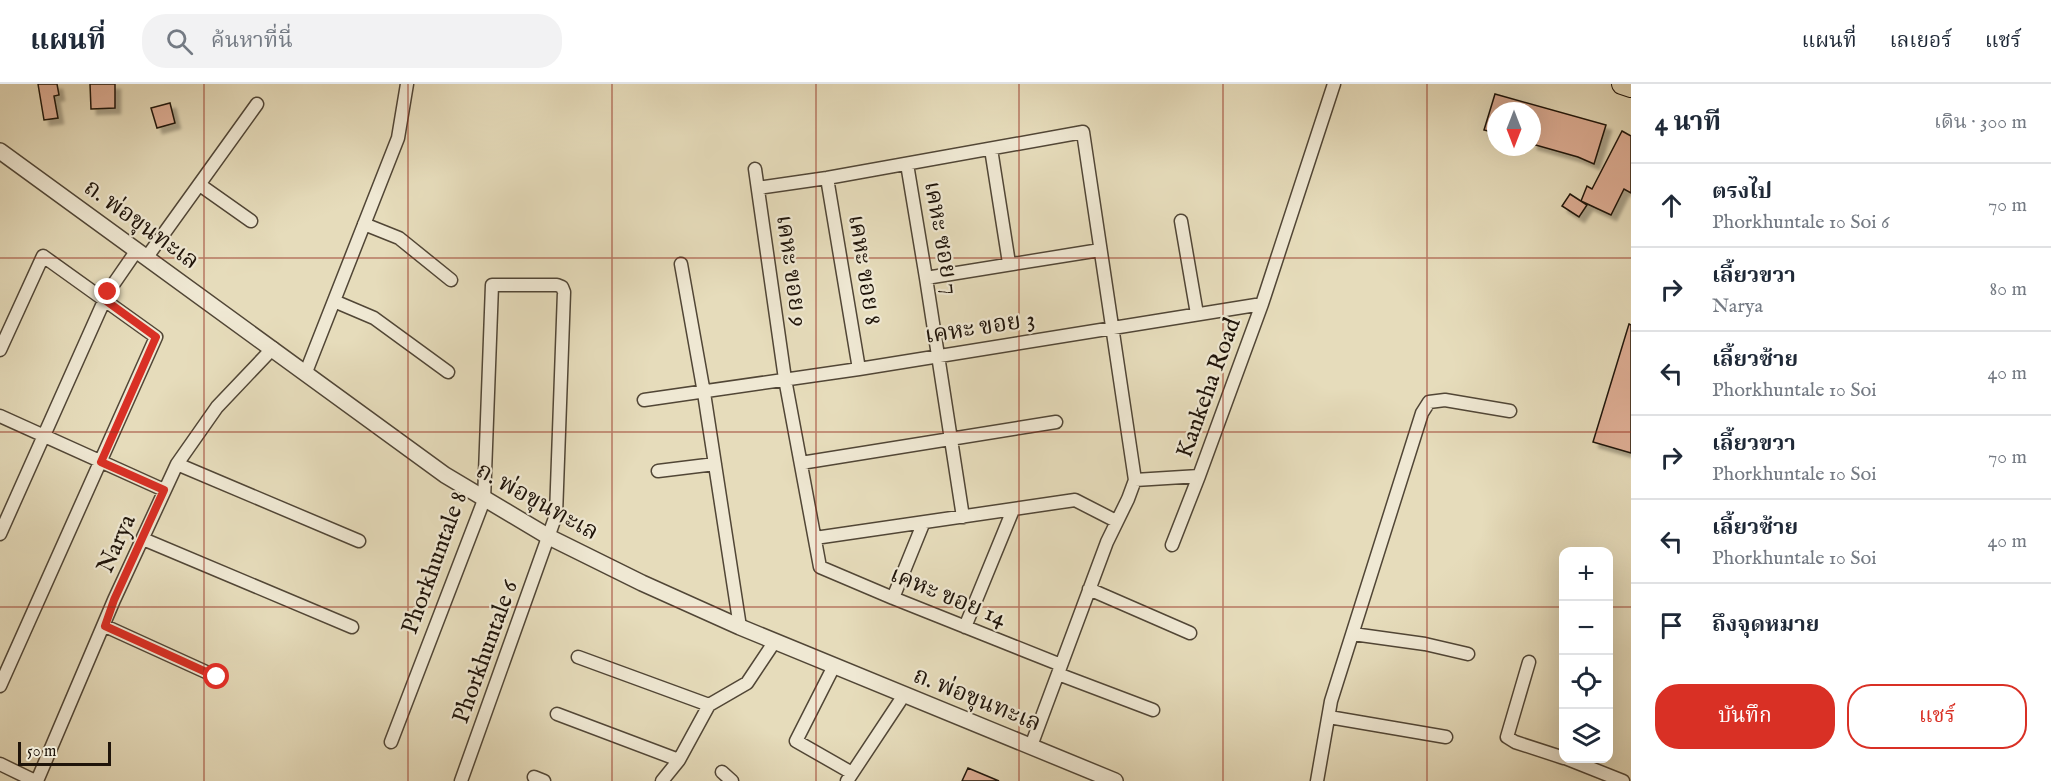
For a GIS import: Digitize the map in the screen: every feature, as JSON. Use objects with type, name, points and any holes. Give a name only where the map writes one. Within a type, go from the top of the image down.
[{"type":"highway","points":[[1622,84],[1631,87]]},
{"type":"street","points":[[306,372],[398,138],[407,84]]},
{"type":"street","name":"Kankeha Road","points":[[1135,480],[1198,476],[1262,304],[1334,84]]},
{"type":"street","points":[[0,534],[105,300],[200,184],[257,104]]},
{"type":"street","points":[[758,188],[827,178],[1083,132],[1135,480],[1089,589],[1031,746]]},
{"type":"street","points":[[991,149],[1009,263]]},
{"type":"street","name":"ถ. พ่อขุนทะเล","points":[[0,151],[445,475],[549,537],[642,583],[740,627],[1115,781]]},
{"type":"street","name":"เคหะ ซอย 7","points":[[907,164],[963,517]]},
{"type":"street","name":"เคหะ ขอย 9","points":[[755,169],[785,379],[820,567]]},
{"type":"street","name":"เคหะ ขอย 8","points":[[827,178],[859,369]]},
{"type":"street","points":[[200,184],[251,221]]},
{"type":"street","points":[[1181,221],[1197,314]]},
{"type":"street","points":[[364,224],[399,238],[452,280]]},
{"type":"street","points":[[926,278],[1100,250]]},
{"type":"street","points":[[0,350],[43,256],[156,337],[0,686]]},
{"type":"street","points":[[681,264],[704,393],[740,627]]},
{"type":"street","name":"Phorkhuntale 8","points":[[391,742],[484,500],[492,285]]},
{"type":"street","name":"Phorkhuntale 6","points":[[461,781],[556,515],[564,292],[557,285],[492,285]]},
{"type":"street","points":[[334,301],[374,318],[448,372]]},
{"type":"street","name":"เคหะ ขอย 3","points":[[644,400],[859,369],[1262,304]]},
{"type":"street","name":"Narya","points":[[36,781],[105,626],[114,600],[177,464],[192,439],[217,407],[273,348]]},
{"type":"street","points":[[1317,781],[1331,701],[1426,405],[1433,400],[1445,400],[1510,411]]},
{"type":"street","points":[[0,416],[164,490]]},
{"type":"street","points":[[801,463],[1056,423]]},
{"type":"street","points":[[177,464],[359,541]]},
{"type":"street","points":[[658,471],[715,464]]},
{"type":"street","points":[[1172,545],[1198,476]]},
{"type":"street","points":[[815,538],[1075,500],[1116,521]]},
{"type":"street","points":[[964,627],[1013,510]]},
{"type":"street","points":[[893,598],[923,524]]},
{"type":"street","points":[[143,539],[352,627]]},
{"type":"street","name":"เคหะ ขอย 14","points":[[820,567],[1153,710]]},
{"type":"street","points":[[1089,589],[1190,633]]},
{"type":"street","points":[[105,626],[217,677]]},
{"type":"street","points":[[1353,634],[1425,644],[1468,654]]},
{"type":"street","points":[[662,781],[679,760],[709,705],[747,683],[775,641]]},
{"type":"street","points":[[578,657],[709,705]]},
{"type":"street","points":[[1529,662],[1507,737],[1515,742],[1559,756]]},
{"type":"street","points":[[834,666],[796,741],[849,777],[904,695]]},
{"type":"street","points":[[557,714],[679,760]]},
{"type":"street","points":[[1329,717],[1446,737]]},
{"type":"street","points":[[1577,763],[1623,781]]},
{"type":"street","points":[[0,764],[36,781]]},
{"type":"building","points":[[38,84],[57,84],[59,95],[54,96],[58,118],[44,120]]},
{"type":"building","points":[[90,84],[115,84],[115,108],[91,109]]},
{"type":"building","points":[[1495,94],[1524,102],[1493,102]]},
{"type":"building","points":[[170,103],[175,123],[157,128],[151,108]]},
{"type":"building","points":[[1541,107],[1606,125],[1594,164],[1541,147]]},
{"type":"building","points":[[1622,131],[1631,136],[1631,193],[1624,189],[1611,215],[1581,201],[1587,186],[1592,189]]},
{"type":"building","points":[[1570,194],[1587,205],[1579,217],[1562,206]]},
{"type":"building","points":[[1629,324],[1631,325],[1631,453],[1593,442]]},
{"type":"building","points":[[968,768],[999,781],[962,781]]},
{"type":"route","points":[[108,292],[105,300],[156,337],[101,462],[164,490],[114,600],[105,626],[217,677]]}]
